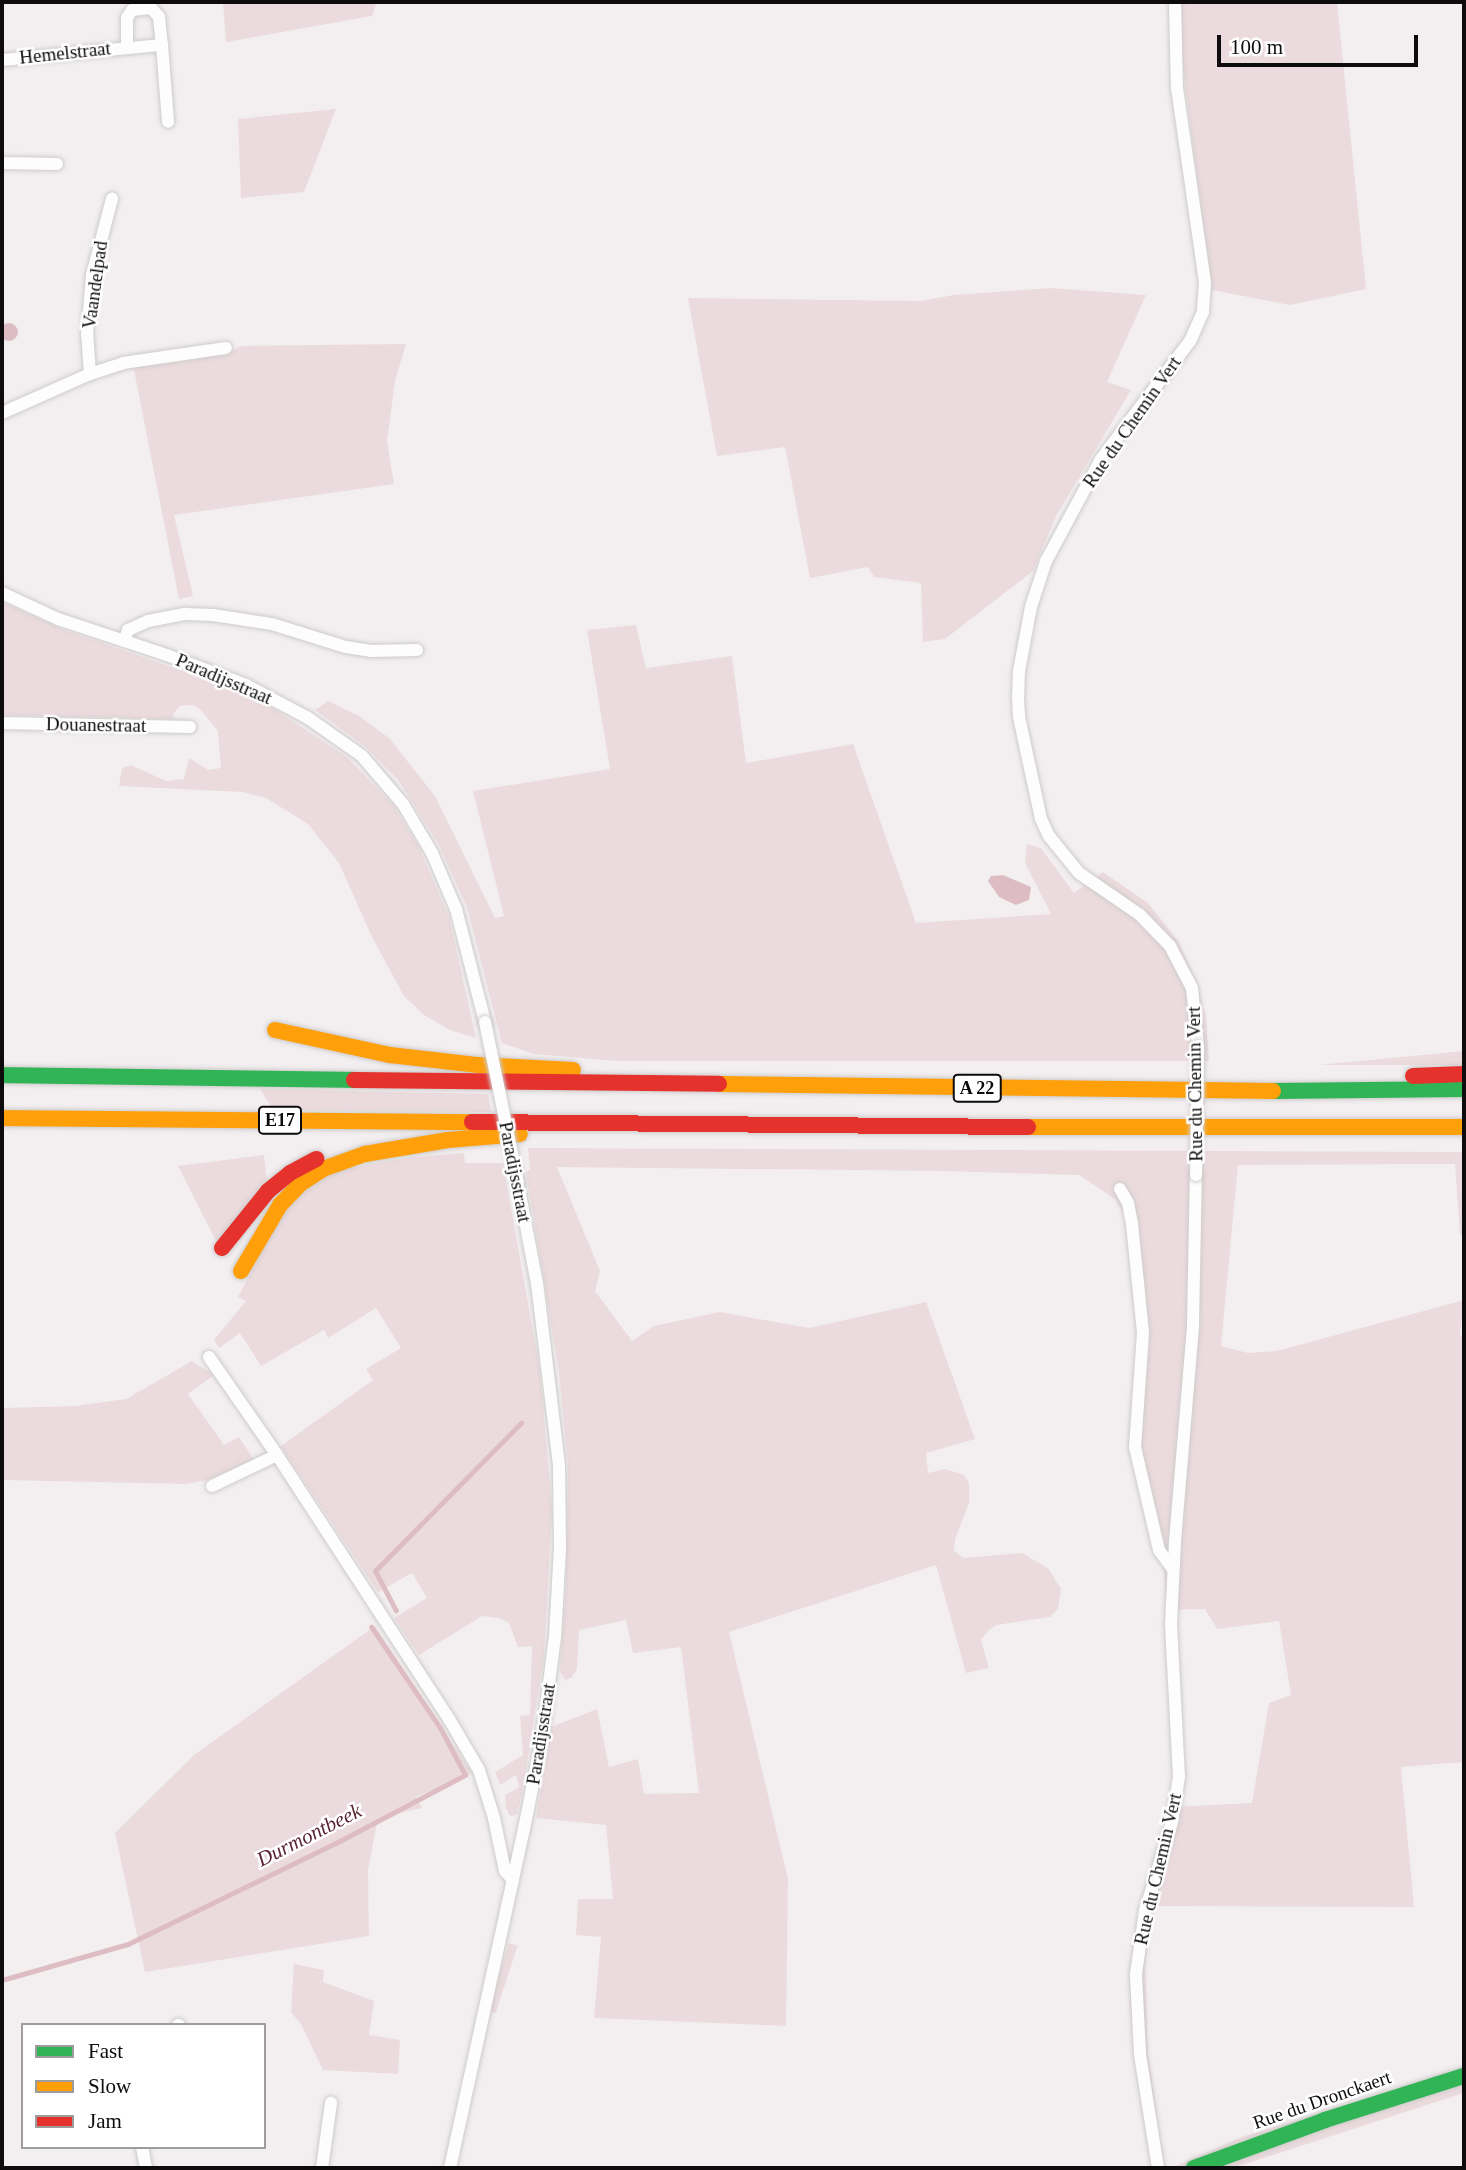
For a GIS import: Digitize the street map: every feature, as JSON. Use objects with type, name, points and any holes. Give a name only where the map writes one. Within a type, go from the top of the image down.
[{"type":"main road","points":[[275,1030],[340,1046],[414,1058],[637,1073],[685,1084]]},
{"type":"main road","points":[[1269,1091],[1334,1081],[1464,1074]]},
{"type":"main road","name":"E17","points":[[2,1075],[544,1083]]},
{"type":"main road","name":"A 22","points":[[544,1083],[1269,1091],[1464,1089]]},
{"type":"main road","name":"E17","points":[[2,1118],[557,1122]]},
{"type":"main road","name":"A 22","points":[[557,1122],[1392,1129],[1464,1127]]},
{"type":"main road","points":[[222,1248],[268,1191],[290,1173],[317,1158],[356,1146],[448,1132],[561,1135],[642,1123]]},
{"type":"main road","points":[[1392,1129],[1464,1136]]},
{"type":"main road","points":[[241,1271],[280,1205],[300,1184],[323,1169],[365,1154],[448,1140],[517,1135]]},
{"type":"main road","name":"Rue du Dronckaert","points":[[1194,2168],[1316,2123],[1464,2076]]},
{"type":"street","name":"Rue du Chemin Vert","points":[[1158,2168],[1140,2054],[1136,1990],[1142,1922],[1169,1834],[1178,1787],[1179,1737],[1171,1638],[1173,1569],[1193,1325],[1197,1015],[1192,988],[1170,946],[1140,915],[1079,873],[1049,836],[1019,718],[1018,697],[1019,671],[1029,618],[1046,561],[1101,459],[1190,341],[1203,313],[1205,274],[1177,88],[1175,2]]},
{"type":"street","name":"Hemelstraat","points":[[127,47],[127,18],[132,10],[151,8],[159,17],[168,122]]},
{"type":"street","name":"Hemelstraat","points":[[2,60],[162,45]]},
{"type":"street","points":[[2,163],[57,164]]},
{"type":"street","name":"Vaandelpad","points":[[90,374],[87,335],[92,275],[112,199]]},
{"type":"street","points":[[2,413],[90,374],[123,363],[226,348]]},
{"type":"street","name":"Paradijsstraat","points":[[2,593],[58,619],[208,670],[298,713],[362,756],[386,782],[420,830],[456,909],[485,1022],[518,1183],[552,1392],[559,1465],[560,1548],[555,1637],[542,1738],[450,2168]]},
{"type":"street","points":[[124,641],[128,630],[148,621],[185,614],[213,615],[272,624],[346,647],[417,650]]},
{"type":"street","name":"Douanestraat","points":[[2,723],[190,727]]},
{"type":"street","points":[[1120,1189],[1128,1203],[1132,1224],[1143,1333],[1135,1447],[1159,1550],[1173,1569]]},
{"type":"street","points":[[209,1357],[277,1455],[449,1719],[479,1770],[494,1818],[505,1871],[513,1881]]},
{"type":"street","points":[[212,1486],[277,1455]]},
{"type":"street","points":[[322,2168],[331,2103]]},
{"type":"street","points":[[142,2149],[146,2168]]},
{"type":"shaded area","points":[[223,2],[377,2],[372,16],[226,42]]},
{"type":"shaded area","points":[[1182,2],[1337,2],[1366,289],[1290,305],[1212,290],[1182,61]]},
{"type":"shaded area","points":[[336,109],[304,192],[241,198],[238,119]]},
{"type":"shaded area","points":[[1050,288],[1146,295],[1107,382],[1131,390],[1056,516],[1033,571],[945,639],[923,642],[921,583],[874,577],[868,567],[810,578],[785,447],[717,456],[688,298],[920,301],[954,295]]},
{"type":"shaded area","points":[[9,323],[15,326],[18,332],[15,338],[9,341],[3,338],[0,332],[3,326]]},
{"type":"shaded area","points":[[406,344],[395,381],[387,441],[394,484],[174,515],[193,596],[179,599],[133,365],[229,352],[241,346]]},
{"type":"shaded area","points":[[2,602],[64,630],[229,687],[274,709],[347,757],[393,805],[419,847],[449,917],[476,1038],[450,1030],[424,1015],[404,996],[372,937],[339,863],[308,824],[266,798],[243,792],[119,786],[122,768],[131,765],[166,781],[184,779],[189,758],[208,770],[221,768],[218,731],[200,709],[193,705],[180,706],[173,714],[174,719],[2,715]]},
{"type":"shaded area","points":[[636,625],[646,668],[732,656],[746,763],[853,744],[916,923],[1051,914],[1025,863],[1027,844],[1041,848],[1074,893],[1103,872],[1148,903],[1179,942],[1197,984],[1206,1016],[1209,1061],[617,1061],[534,1054],[502,1043],[467,907],[439,845],[399,781],[365,746],[315,710],[328,701],[359,716],[389,738],[435,796],[495,918],[504,916],[473,791],[610,769],[587,630]]},
{"type":"shaded area","points":[[1003,875],[1031,887],[1029,900],[1016,905],[999,897],[988,881],[991,876]]},
{"type":"shaded area","points":[[1464,1051],[1464,1065],[1318,1065]]},
{"type":"shaded area","points":[[260,1089],[488,1094],[491,1112],[273,1110]]},
{"type":"shaded area","points":[[528,1148],[1464,1152],[1464,1235],[1460,1235],[1455,1164],[1238,1165],[1221,1346],[1248,1353],[1277,1351],[1464,1300],[1460,1335],[1464,1340],[1464,1762],[1401,1767],[1414,1907],[1154,1906],[1145,1964],[1148,2053],[1157,2114],[1145,2118],[1130,2005],[1131,1972],[1141,1904],[1171,1807],[1252,1803],[1269,1703],[1291,1695],[1279,1621],[1217,1629],[1205,1609],[1167,1610],[1161,1535],[1140,1450],[1149,1340],[1144,1277],[1133,1275],[1126,1218],[1115,1199],[1079,1175],[557,1167],[600,1271],[595,1291],[632,1341],[654,1326],[720,1312],[809,1328],[926,1302],[975,1439],[926,1453],[928,1473],[945,1469],[964,1475],[969,1483],[969,1503],[955,1539],[954,1551],[963,1558],[1022,1553],[1048,1568],[1061,1589],[1058,1609],[1050,1617],[996,1625],[988,1631],[981,1640],[989,1668],[966,1673],[936,1565],[729,1632],[788,1879],[786,2026],[594,2018],[601,1937],[576,1935],[578,1899],[613,1899],[606,1825],[536,1818],[551,1727],[597,1709],[609,1767],[638,1759],[644,1794],[699,1793],[681,1647],[633,1653],[626,1620],[579,1630],[577,1669],[571,1678],[565,1680],[560,1671],[566,1586],[568,1464],[559,1372],[526,1172],[530,1170]]},
{"type":"shaded area","points":[[464,1153],[465,1163],[503,1163],[540,1371],[552,1510],[544,1655],[523,1789],[517,1814],[513,1816],[509,1815],[506,1808],[505,1795],[519,1787],[516,1775],[500,1785],[495,1772],[523,1755],[520,1716],[530,1715],[532,1646],[518,1647],[509,1623],[499,1618],[482,1616],[419,1655],[394,1618],[427,1598],[412,1573],[378,1592],[281,1446],[373,1380],[366,1369],[401,1348],[376,1308],[328,1338],[324,1330],[261,1366],[240,1333],[219,1348],[214,1340],[246,1301],[238,1297],[282,1213],[315,1183],[339,1170],[413,1157]]},
{"type":"shaded area","points":[[264,1155],[267,1182],[217,1243],[178,1166]]},
{"type":"shaded area","points":[[192,1361],[214,1375],[188,1394],[224,1445],[239,1437],[254,1460],[208,1480],[187,1484],[2,1480],[2,1408],[75,1406],[126,1399]]},
{"type":"shaded area","points":[[375,1626],[472,1773],[416,1797],[422,1808],[378,1818],[368,1870],[369,1936],[145,1972],[115,1833],[194,1755]]},
{"type":"shaded area","points":[[509,1943],[518,1946],[496,2013],[487,2011]]},
{"type":"shaded area","points":[[294,1964],[324,1970],[323,1982],[374,2001],[369,2035],[400,2040],[398,2074],[323,2070],[301,2024],[291,2012]]},
{"type":"shaded area","points":[[1464,2067],[1464,2093],[1233,2168],[1171,2168],[1242,2137]]},
{"type":"waterway","name":"Durmontbeek","points":[[396,1611],[375,1571],[521,1423]]},
{"type":"waterway","name":"Durmontbeek","points":[[2,1980],[128,1944],[336,1843],[465,1775],[440,1728],[371,1627]]},
{"type":"traffic: fast","points":[[2,1075],[354,1080]]},
{"type":"traffic: fast","points":[[1273,1091],[1464,1089]]},
{"type":"traffic: fast","points":[[1194,2168],[1325,2120],[1464,2076]]},
{"type":"traffic: slow","points":[[275,1030],[390,1055],[478,1065],[573,1070]]},
{"type":"traffic: slow","points":[[719,1084],[1273,1091]]},
{"type":"traffic: slow","points":[[2,1118],[472,1122]]},
{"type":"traffic: slow","points":[[1028,1127],[1464,1127]]},
{"type":"traffic: slow","points":[[241,1271],[280,1205],[300,1184],[323,1169],[365,1154],[448,1140],[520,1134]]},
{"type":"traffic: jam","points":[[1413,1076],[1464,1074]]},
{"type":"traffic: jam","points":[[354,1080],[719,1084]]},
{"type":"traffic: jam","points":[[472,1122],[1028,1127]]},
{"type":"traffic: jam","points":[[222,1248],[268,1191],[290,1173],[316,1159]]}]
